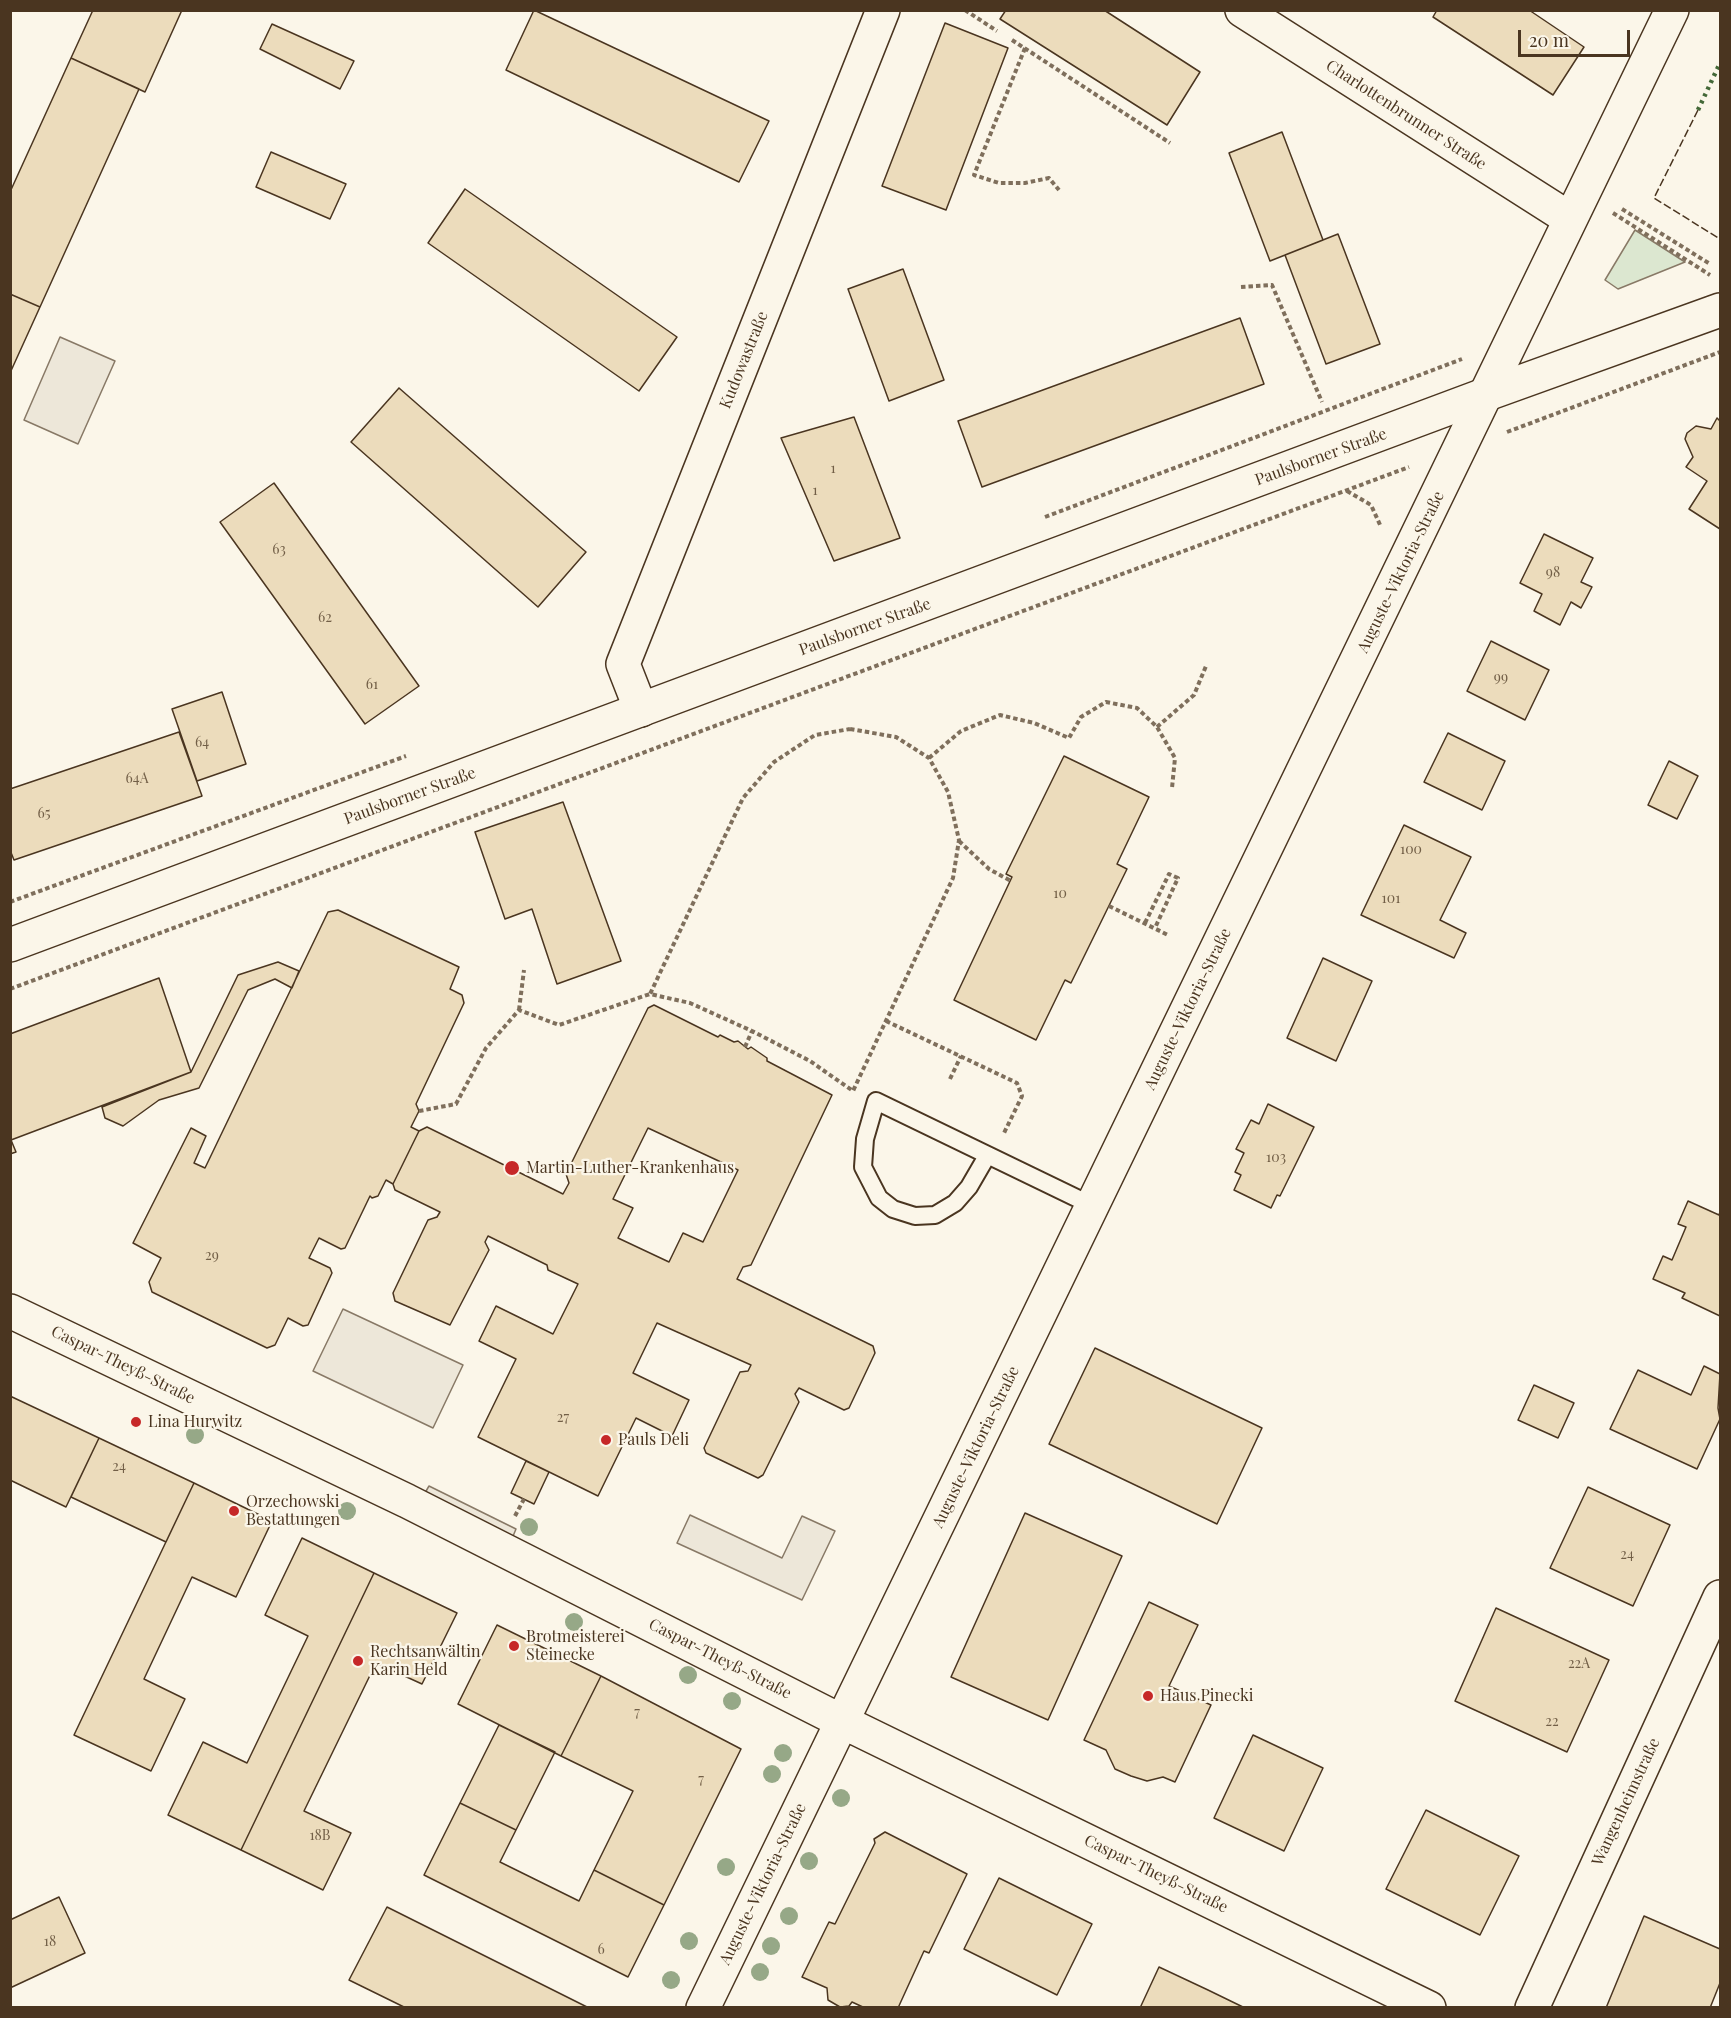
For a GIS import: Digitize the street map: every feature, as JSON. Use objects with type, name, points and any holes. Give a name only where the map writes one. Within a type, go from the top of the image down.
[{"type":"street","name":"Kudowastraße","points":[[641,710],[623,664],[883,10]]},
{"type":"street","name":"Charlottenbrunner Straße","points":[[1242,10],[1569,219]]},
{"type":"street","name":"Auguste-Viktoria-Straße","points":[[703,2007],[1672,10]]},
{"type":"street","name":"Paulsborner Straße","points":[[10,945],[1487,394],[1720,310]]},
{"type":"street","name":"Caspar-Theyß-Straße","points":[[10,1311],[407,1501],[843,1722],[1429,2007]]},
{"type":"street","name":"Wangenheimstraße","points":[[1532,2007],[1720,1598]]},
{"type":"lane","points":[[987,1156],[969,1187],[955,1203],[935,1215],[915,1216],[893,1209],[879,1198],[862,1167],[865,1139],[876,1101],[920,1115],[987,1156],[1093,1206]]},
{"type":"path","points":[[965,10],[997,31]]},
{"type":"path","points":[[1012,40],[1170,143]]},
{"type":"path","points":[[1025,48],[974,175],[999,183],[1024,183],[1048,178],[1059,190]]},
{"type":"path","points":[[1604,209],[1714,278]]},
{"type":"path","points":[[1622,209],[1710,264]]},
{"type":"path","points":[[1241,287],[1272,285],[1322,402]]},
{"type":"path","points":[[1498,436],[1720,352]]},
{"type":"path","points":[[1041,519],[1465,358]]},
{"type":"path","points":[[10,989],[1410,467]]},
{"type":"path","points":[[1346,490],[1371,505],[1381,529],[1380,537]]},
{"type":"path","points":[[1157,726],[1194,695],[1206,666]]},
{"type":"path","points":[[929,758],[961,731],[1000,715],[1034,723],[1069,738],[1081,717],[1106,702],[1137,708],[1157,726],[1175,758],[1172,788]]},
{"type":"path","points":[[519,1010],[559,1025],[650,994],[690,1003],[810,1061],[853,1091],[953,878],[959,840],[948,792],[929,758],[896,737],[850,729],[815,735],[774,762],[743,798],[650,994]]},
{"type":"path","points":[[10,902],[413,753]]},
{"type":"path","points":[[959,840],[989,869],[1011,881]]},
{"type":"path","points":[[1144,923],[1169,874],[1178,878],[1155,928]]},
{"type":"path","points":[[1108,906],[1168,935]]},
{"type":"path","points":[[419,1111],[456,1104],[486,1048],[519,1010],[524,970]]},
{"type":"path","points":[[886,1021],[1017,1083],[1022,1090],[1022,1096],[999,1142],[987,1156]]},
{"type":"path","points":[[745,1047],[752,1031]]},
{"type":"path","points":[[950,1079],[961,1056]]},
{"type":"path","points":[[515,1517],[524,1499]]},
{"type":"green space","points":[[1635,230],[1685,262],[1618,289],[1605,280]]},
{"type":"shaded area","points":[[60,337],[115,361],[78,444],[24,420]]},
{"type":"shaded area","points":[[343,1309],[463,1365],[433,1428],[313,1371]]},
{"type":"shaded area","points":[[429,1486],[516,1529],[511,1541],[422,1498]]},
{"type":"shaded area","points":[[690,1515],[782,1558],[802,1516],[835,1531],[802,1600],[677,1543]]},
{"type":"building","points":[[93,10],[182,10],[145,92],[71,58]]},
{"type":"building","points":[[534,10],[769,121],[739,182],[506,70]]},
{"type":"building","points":[[1006,10],[1104,10],[1200,72],[1167,125],[1000,19]]},
{"type":"building","points":[[1437,10],[1529,10],[1584,47],[1553,95],[1433,17]]},
{"type":"building","points":[[945,23],[1008,48],[946,210],[882,186]]},
{"type":"building","points":[[272,24],[354,61],[340,89],[260,49]]},
{"type":"building","points":[[71,58],[139,89],[40,307],[10,294],[10,192]]},
{"type":"building","points":[[1282,132],[1323,240],[1270,261],[1229,153]]},
{"type":"building","points":[[271,152],[346,184],[330,219],[256,187]]},
{"type":"building","points":[[465,189],[677,337],[639,391],[428,243]]},
{"type":"building","points":[[1338,234],[1380,344],[1326,364],[1285,255]]},
{"type":"building","points":[[903,269],[944,380],[889,401],[848,289]]},
{"type":"building","points":[[10,294],[40,307],[10,373]]},
{"type":"building","points":[[1240,318],[1264,384],[982,487],[958,421]]},
{"type":"building","points":[[399,388],[586,552],[538,607],[351,442]]},
{"type":"building","points":[[854,417],[900,538],[834,561],[781,438]]},
{"type":"building","points":[[1717,418],[1720,421],[1720,529],[1689,509],[1707,481],[1686,467],[1693,457],[1685,439],[1687,433],[1696,426],[1711,429]]},
{"type":"building","points":[[274,483],[419,686],[365,724],[220,522]]},
{"type":"building","points":[[1544,534],[1593,558],[1581,582],[1592,587],[1581,608],[1571,602],[1560,625],[1534,611],[1542,594],[1520,583]]},
{"type":"building","points":[[1491,641],[1549,670],[1525,720],[1467,691]]},
{"type":"building","points":[[222,692],[246,764],[197,781],[172,709]]},
{"type":"building","points":[[179,732],[202,796],[14,860],[10,850],[10,789]]},
{"type":"building","points":[[1448,733],[1505,761],[1482,810],[1424,782]]},
{"type":"building","points":[[1064,756],[1149,797],[1117,864],[1127,869],[1071,983],[1065,980],[1036,1040],[954,1000],[1012,877],[1006,874]]},
{"type":"building","points":[[1669,761],[1698,776],[1677,819],[1648,805]]},
{"type":"building","points":[[563,802],[621,961],[557,984],[532,909],[505,919],[475,832]]},
{"type":"building","points":[[1404,825],[1471,857],[1440,920],[1466,933],[1454,958],[1361,915]]},
{"type":"building","points":[[338,910],[459,967],[450,989],[462,995],[464,1003],[416,1104],[419,1111],[411,1127],[419,1131],[393,1184],[386,1180],[378,1196],[372,1198],[370,1196],[345,1248],[341,1249],[319,1238],[309,1258],[330,1268],[332,1273],[308,1325],[303,1326],[288,1318],[275,1345],[267,1348],[152,1292],[149,1282],[161,1258],[133,1243],[191,1128],[206,1136],[194,1163],[205,1168],[328,912]]},
{"type":"building","points":[[1323,958],[1372,981],[1336,1061],[1287,1038]]},
{"type":"building","points":[[278,962],[299,971],[292,988],[275,979],[248,990],[199,1088],[159,1100],[123,1126],[105,1118],[102,1107],[191,1072],[238,975]]},
{"type":"building","points":[[159,978],[191,1072],[11,1140],[16,1152],[10,1154],[10,1034]]},
{"type":"building","points":[[654,1005],[718,1037],[720,1035],[734,1042],[738,1041],[748,1049],[751,1047],[767,1058],[767,1061],[832,1095],[751,1265],[743,1267],[737,1279],[873,1346],[875,1353],[849,1408],[844,1410],[799,1388],[795,1394],[799,1402],[763,1475],[758,1478],[706,1453],[704,1448],[740,1372],[748,1371],[751,1365],[657,1323],[633,1373],[689,1400],[672,1436],[636,1418],[598,1496],[478,1437],[516,1359],[479,1341],[496,1306],[553,1334],[578,1284],[548,1270],[547,1265],[488,1236],[485,1242],[489,1250],[450,1325],[395,1301],[393,1293],[428,1220],[437,1217],[440,1212],[395,1190],[393,1184],[419,1131],[427,1127],[563,1194],[569,1183],[566,1174],[648,1008]],"holes":[[[648,1128],[738,1170],[703,1242],[683,1233],[669,1262],[618,1238],[633,1208],[613,1199]]]},
{"type":"building","points":[[1268,1104],[1314,1127],[1280,1196],[1277,1195],[1271,1208],[1234,1190],[1241,1175],[1235,1172],[1244,1153],[1236,1149],[1251,1120],[1259,1124]]},
{"type":"building","points":[[1688,1201],[1719,1215],[1720,1212],[1720,1316],[1682,1298],[1685,1293],[1653,1279],[1663,1256],[1672,1260],[1686,1227],[1678,1224]]},
{"type":"building","points":[[1095,1348],[1262,1428],[1217,1524],[1049,1444]]},
{"type":"building","points":[[1704,1366],[1720,1374],[1718,1408],[1720,1419],[1697,1469],[1610,1429],[1638,1370],[1691,1395]]},
{"type":"building","points":[[1534,1385],[1574,1403],[1558,1438],[1518,1420]]},
{"type":"building","points":[[10,1396],[99,1438],[66,1507],[10,1480]]},
{"type":"building","points":[[99,1438],[194,1483],[166,1542],[71,1497]]},
{"type":"building","points":[[526,1461],[549,1472],[534,1504],[511,1493]]},
{"type":"building","points":[[194,1483],[272,1521],[236,1597],[192,1577],[144,1679],[185,1699],[151,1771],[74,1735]]},
{"type":"building","points":[[1588,1487],[1670,1525],[1633,1606],[1550,1568]]},
{"type":"building","points":[[1025,1513],[1122,1556],[1048,1720],[951,1677]]},
{"type":"building","points":[[302,1538],[374,1573],[241,1850],[168,1815],[203,1742],[247,1763],[308,1636],[265,1615]]},
{"type":"building","points":[[374,1573],[457,1613],[422,1684],[376,1663],[304,1811],[351,1833],[323,1890],[241,1850]]},
{"type":"building","name":"Haus Pinecki","points":[[1149,1602],[1198,1625],[1169,1686],[1211,1705],[1175,1782],[1163,1777],[1147,1781],[1115,1769],[1106,1750],[1084,1740]]},
{"type":"building","points":[[1496,1608],[1609,1660],[1567,1752],[1455,1701]]},
{"type":"building","points":[[497,1625],[601,1676],[561,1756],[458,1704]]},
{"type":"building","points":[[601,1676],[741,1749],[664,1905],[594,1870],[633,1791],[561,1756]]},
{"type":"building","points":[[499,1725],[555,1752],[516,1830],[460,1803]]},
{"type":"building","points":[[1253,1735],[1323,1768],[1284,1851],[1214,1818]]},
{"type":"building","points":[[460,1803],[516,1830],[500,1862],[579,1901],[594,1870],[664,1905],[628,1977],[424,1875]]},
{"type":"building","points":[[1426,1810],[1519,1856],[1480,1935],[1386,1889]]},
{"type":"building","points":[[885,1832],[967,1874],[929,1953],[924,1951],[898,2008],[865,2008],[852,2002],[849,2006],[840,2007],[828,2000],[827,1988],[802,1977],[829,1922],[835,1924],[875,1843],[874,1839]]},
{"type":"building","points":[[999,1878],[1092,1924],[1057,1995],[964,1949]]},
{"type":"building","points":[[59,1897],[85,1953],[10,1988],[10,1920]]},
{"type":"building","points":[[387,1907],[589,2008],[406,2008],[349,1980]]},
{"type":"building","points":[[1644,1916],[1720,1949],[1720,1983],[1710,2008],[1606,2008]]},
{"type":"building","points":[[1159,1967],[1208,1990],[1245,2008],[1140,2008]]},
{"type":"hedge","points":[[1698,110],[1720,63]]},
{"type":"fence","points":[[1698,110],[1654,198],[1720,239]]},
{"type":"place","name":"Martin-Luther-Krankenhaus","points":[[512,1168]]},
{"type":"place","name":"Lina Hurwitz","points":[[136,1422]]},
{"type":"place","name":"Pauls Deli","points":[[606,1440]]},
{"type":"place","name":"Orzechowski Bestattungen","points":[[234,1511]]},
{"type":"place","name":"Brotmeisterei Steinecke","points":[[514,1646]]},
{"type":"place","name":"Rechtsanwältin Karin Held","points":[[358,1661]]},
{"type":"place","name":"Haus Pinecki","points":[[1148,1696]]}]
